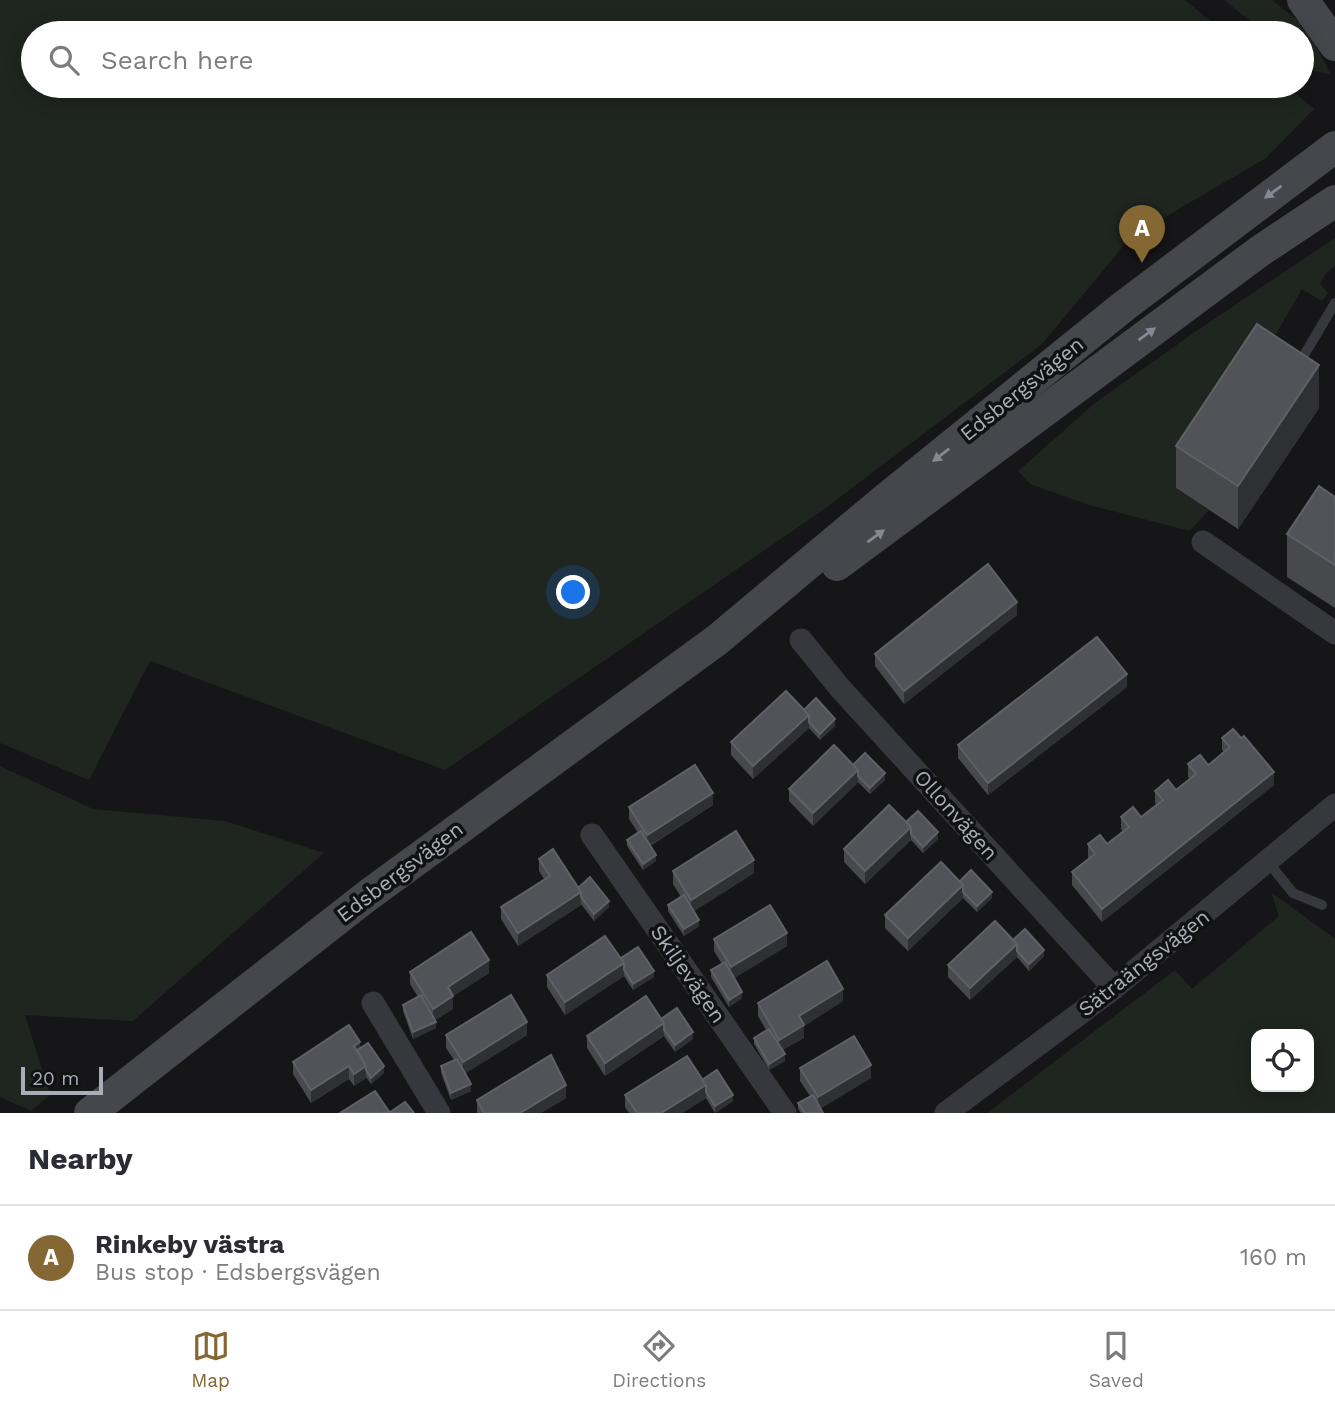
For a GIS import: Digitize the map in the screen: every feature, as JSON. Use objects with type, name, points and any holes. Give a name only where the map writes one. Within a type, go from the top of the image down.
[{"type":"main road","points":[[1303,0],[1335,45]]},
{"type":"main road","points":[[1319,0],[1335,13]]},
{"type":"main road","name":"Edsbergsvägen","points":[[90,1113],[367,895],[717,640],[1124,306],[1333,145]]},
{"type":"main road","name":"Edsbergsvägen","points":[[717,640],[811,584],[1260,251],[1335,201]]},
{"type":"street","points":[[1203,542],[1335,633]]},
{"type":"street","name":"Ollonvägen","points":[[801,640],[840,688],[1114,988]]},
{"type":"street","name":"Sätraängsvägen","points":[[946,1113],[1114,988],[1335,805]]},
{"type":"street","name":"Skiljevägen","points":[[592,835],[785,1113]]},
{"type":"street","points":[[373,1003],[439,1113]]},
{"type":"lane","points":[[1291,378],[1335,303]]},
{"type":"lane","points":[[1268,862],[1293,893],[1322,905]]},
{"type":"shaded area","points":[[0,0],[1185,0],[1210,21],[21,21],[21,98],[1301,98],[1314,109],[1266,158],[1131,237],[1042,344],[823,510],[445,770],[150,661],[89,780],[0,743]]},
{"type":"shaded area","points":[[1224,0],[1272,0],[1298,21],[1250,21]]},
{"type":"shaded area","points":[[1314,42],[1331,75],[1314,71]]},
{"type":"shaded area","points":[[1335,238],[1335,266],[1326,273],[1320,284],[1328,293],[1322,301],[1302,289],[1257,367],[1177,489],[1209,510],[1190,531],[1089,505],[1030,484],[1018,471],[1095,403]]},
{"type":"shaded area","points":[[0,766],[93,809],[225,821],[324,853],[133,1021],[25,1015],[50,1095],[31,1111],[0,1097]]},
{"type":"shaded area","points":[[1271,892],[1335,939],[1335,1113],[987,1113],[1175,970],[1192,989],[1279,916]]},
{"type":"building","points":[[1257,324],[1319,365],[1238,486],[1176,446]]},
{"type":"building","points":[[1319,486],[1335,497],[1335,565],[1287,534]]},
{"type":"building","points":[[988,564],[1017,602],[904,691],[875,654]]},
{"type":"building","points":[[1097,637],[1127,674],[988,783],[958,745]]},
{"type":"building","points":[[786,691],[809,715],[753,766],[731,742]]},
{"type":"building","points":[[816,698],[835,719],[820,734],[809,722],[809,715],[804,710]]},
{"type":"building","points":[[1233,729],[1241,738],[1244,736],[1274,772],[1102,909],[1072,872],[1095,854],[1088,844],[1100,835],[1107,844],[1129,827],[1121,817],[1133,807],[1141,817],[1163,800],[1155,791],[1168,780],[1176,790],[1196,774],[1188,764],[1200,755],[1208,765],[1211,763],[1230,747],[1222,738]]},
{"type":"building","points":[[834,745],[858,770],[813,813],[789,789]]},
{"type":"building","points":[[865,753],[885,773],[870,788],[858,776],[858,770],[853,765]]},
{"type":"building","points":[[695,765],[713,793],[647,835],[629,807]]},
{"type":"building","points":[[889,805],[911,827],[865,871],[844,849]]},
{"type":"building","points":[[918,811],[938,832],[923,847],[911,834],[911,827],[906,822]]},
{"type":"building","points":[[641,831],[656,855],[643,864],[627,840]]},
{"type":"building","points":[[736,831],[754,860],[691,900],[673,871]]},
{"type":"building","points":[[553,849],[581,892],[518,933],[501,907],[550,876],[539,859]]},
{"type":"building","points":[[941,862],[963,885],[908,938],[885,915]]},
{"type":"building","points":[[971,870],[992,892],[977,906],[963,892],[960,881]]},
{"type":"building","points":[[590,877],[609,901],[594,914],[581,897],[578,888]]},
{"type":"building","points":[[684,895],[699,920],[684,929],[668,905]]},
{"type":"building","points":[[770,905],[787,933],[731,967],[714,939]]},
{"type":"building","points":[[995,921],[1017,944],[970,988],[948,965]]},
{"type":"building","points":[[1025,929],[1044,950],[1029,964],[1017,951],[1017,944],[1013,940]]},
{"type":"building","points":[[471,932],[489,960],[448,987],[453,996],[433,1009],[410,972]]},
{"type":"building","points":[[605,936],[624,963],[565,1002],[547,975]]},
{"type":"building","points":[[638,947],[654,971],[633,984],[624,970],[621,958]]},
{"type":"building","points":[[827,961],[843,989],[799,1016],[804,1025],[779,1040],[758,1003]]},
{"type":"building","points":[[725,962],[742,992],[729,1000],[711,970]]},
{"type":"building","points":[[421,995],[436,1022],[413,1032],[403,1005]]},
{"type":"building","points":[[511,995],[527,1022],[463,1062],[446,1035]]},
{"type":"building","points":[[646,996],[664,1023],[605,1063],[587,1036]]},
{"type":"building","points":[[677,1008],[693,1032],[675,1045],[664,1030],[661,1019]]},
{"type":"building","points":[[349,1025],[360,1042],[354,1046],[366,1066],[354,1074],[349,1066],[311,1090],[293,1062]]},
{"type":"building","points":[[769,1029],[785,1054],[769,1064],[754,1038]]},
{"type":"building","points":[[854,1036],[871,1065],[818,1097],[800,1068]]},
{"type":"building","points":[[368,1043],[384,1066],[371,1078],[357,1050]]},
{"type":"building","points":[[551,1055],[566,1085],[520,1113],[484,1113],[477,1100]]},
{"type":"building","points":[[687,1056],[706,1085],[661,1113],[637,1113],[625,1095]]},
{"type":"building","points":[[457,1059],[471,1084],[451,1093],[441,1066]]},
{"type":"building","points":[[717,1070],[733,1095],[715,1106],[702,1080]]},
{"type":"building","points":[[375,1091],[390,1113],[340,1113]]},
{"type":"building","points":[[813,1095],[823,1113],[805,1113],[798,1103]]},
{"type":"building","points":[[405,1102],[414,1113],[389,1113]]},
{"type":"place","name":"Rinkeby västra","points":[[1142,263]]}]
